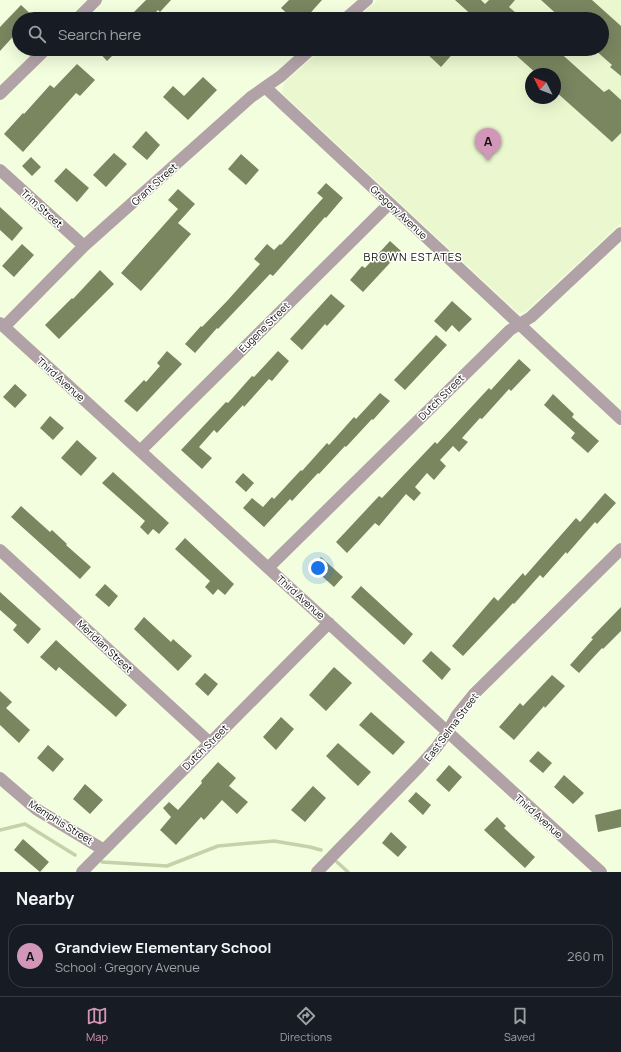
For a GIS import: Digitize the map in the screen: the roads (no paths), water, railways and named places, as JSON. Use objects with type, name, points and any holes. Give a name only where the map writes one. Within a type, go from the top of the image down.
[{"type":"street","points":[[83,12],[96,0]]},
{"type":"street","points":[[353,12],[367,0]]},
{"type":"street","points":[[0,94],[39,56]]},
{"type":"street","name":"Grant Street","points":[[2,325],[84,246],[251,97],[281,76],[303,56]]},
{"type":"street","name":"Gregory Avenue","points":[[265,87],[621,419]]},
{"type":"street","name":"Trim Street","points":[[0,170],[84,246]]},
{"type":"street","name":"Eugene Street","points":[[140,451],[389,204]]},
{"type":"street","name":"Dutch Street","points":[[268,568],[504,335],[531,317],[621,233]]},
{"type":"street","name":"Third Avenue","points":[[2,325],[329,623],[447,733],[601,872]]},
{"type":"street","name":"East Selma Street","points":[[317,872],[418,768],[447,733],[456,715],[474,694],[621,549]]},
{"type":"street","name":"Meridian Street","points":[[0,550],[209,742]]},
{"type":"street","name":"Dutch Street","points":[[82,872],[209,742],[329,623]]},
{"type":"street","name":"Memphis Street","points":[[0,778],[36,809],[104,850]]},
{"type":"waterway","points":[[0,830],[25,824],[75,855]]},
{"type":"waterway","points":[[102,862],[167,866],[218,846],[274,841],[321,850]]},
{"type":"waterway","points":[[337,862],[348,872]]},
{"type":"place","name":"Grandview Elementary School","points":[[488,161]]},
{"type":"district","name":"BROWN ESTATES","points":[[413,256]]}]
